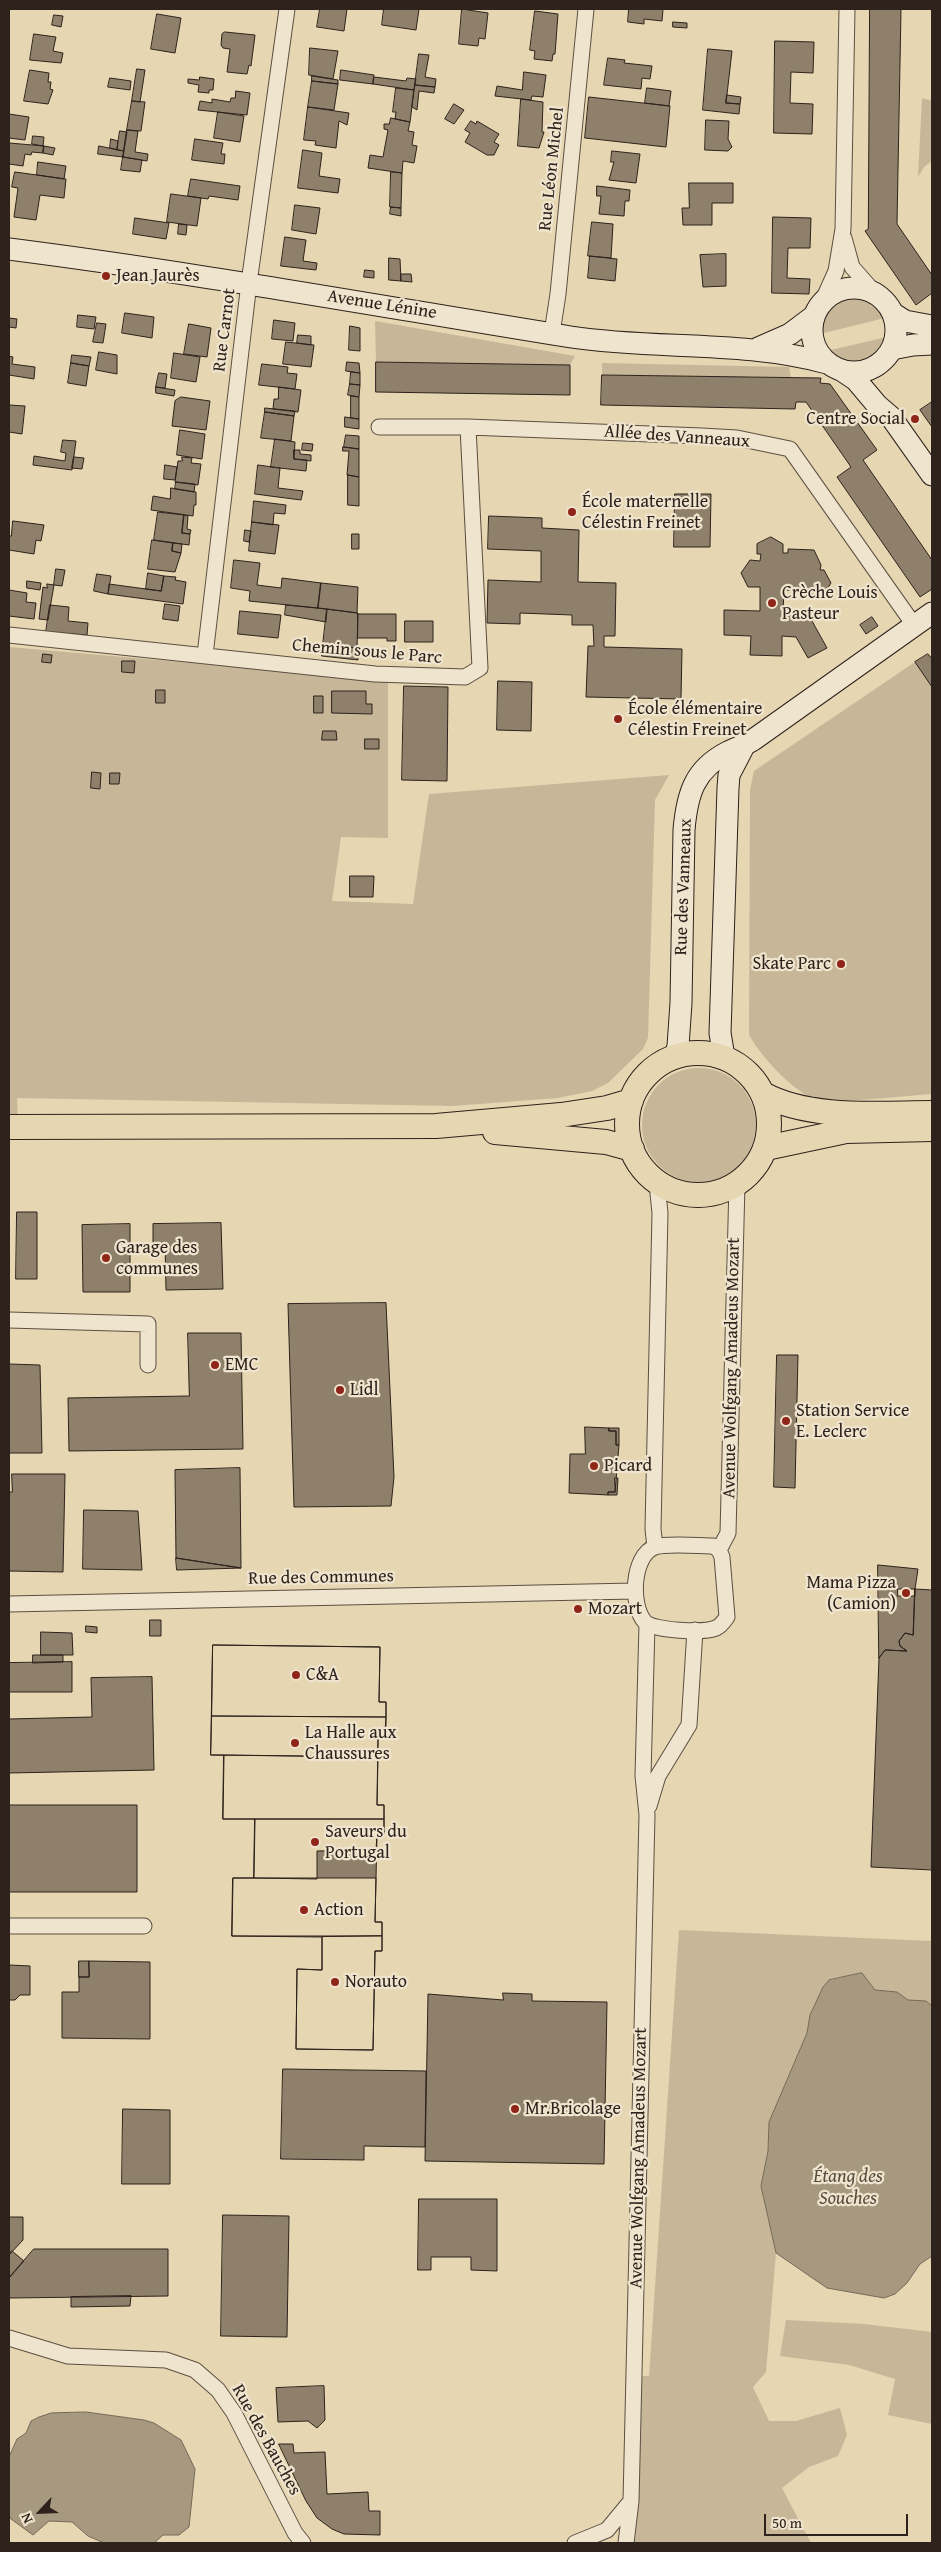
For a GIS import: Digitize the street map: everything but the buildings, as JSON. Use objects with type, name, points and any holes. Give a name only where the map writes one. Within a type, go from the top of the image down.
[{"type":"main road","points":[[700,1052],[724,1058],[745,1070],[763,1094],[770,1118],[766,1148],[755,1167],[737,1184],[710,1194],[677,1193],[657,1184],[647,1176],[632,1149],[627,1124],[631,1101],[645,1076],[674,1056],[700,1052]]},
{"type":"main road","points":[[763,1094],[780,1103],[805,1108],[853,1112],[932,1113]]},
{"type":"main road","points":[[9,1127],[436,1126],[561,1115],[607,1108],[631,1101]]},
{"type":"main road","points":[[436,1126],[606,1142],[632,1149]]},
{"type":"main road","points":[[766,1148],[846,1130],[932,1129]]},
{"type":"street","name":"Rue Carnot","points":[[205,655],[249,283],[287,9]]},
{"type":"street","name":"Rue Léon Michel","points":[[552,333],[558,294],[586,9]]},
{"type":"street","points":[[847,9],[843,229],[836,271],[818,309],[813,341],[816,349],[834,366],[856,380],[877,405],[891,417],[932,475]]},
{"type":"street","points":[[843,229],[847,254],[852,267],[874,292],[887,302],[894,314],[896,338],[879,376],[881,391],[891,417]]},
{"type":"street","name":"Avenue Lénine","points":[[9,249],[249,283],[590,339],[756,348],[796,354],[834,366]]},
{"type":"street","points":[[818,309],[838,290],[851,287],[864,288],[874,292]]},
{"type":"street","name":"Avenue Lénine","points":[[756,348],[790,334],[818,309]]},
{"type":"street","points":[[894,314],[905,321],[932,326]]},
{"type":"street","points":[[834,366],[865,371],[888,354],[913,345],[932,344]]},
{"type":"street","name":"Allée des Vanneaux","points":[[379,427],[468,427],[728,438],[790,449],[914,625]]},
{"type":"street","name":"Chemin sous le Parc","points":[[9,635],[384,674],[465,677],[480,668],[468,427]]},
{"type":"street","name":"Rue des Vanneaux","points":[[674,1056],[678,1046],[681,1003],[686,809],[694,782],[708,767],[727,752],[744,746],[932,613]]},
{"type":"street","name":"Rue des Vanneaux","points":[[724,1058],[720,1033],[728,788],[729,774],[744,746]]},
{"type":"street","points":[[655,1547],[653,1529],[660,1213],[657,1184]]},
{"type":"street","name":"Avenue Wolfgang Amadeus Mozart","points":[[719,1550],[728,1533],[737,1184]]},
{"type":"street","points":[[9,1320],[148,1324],[148,1366]]},
{"type":"street","points":[[713,1546],[719,1550],[722,1557],[727,1617],[716,1628],[695,1630],[664,1629],[647,1624],[641,1616],[634,1591],[635,1576],[646,1555],[655,1547],[713,1546]]},
{"type":"street","name":"Rue des Communes","points":[[9,1604],[634,1591]]},
{"type":"street","name":"Avenue Wolfgang Amadeus Mozart","points":[[631,2501],[647,1815],[642,1776],[647,1624]]},
{"type":"street","name":"Avenue Wolfgang Amadeus Mozart","points":[[647,1815],[658,1776],[689,1725],[695,1630]]},
{"type":"street","points":[[9,1926],[144,1926]]},
{"type":"street","name":"Rue des Bauches","points":[[9,2338],[68,2356],[166,2360],[195,2370],[218,2390],[234,2413],[295,2533],[303,2543]]},
{"type":"street","points":[[576,2543],[606,2530],[631,2501]]},
{"type":"street","points":[[626,2543],[631,2501]]},
{"type":"shaded area","points":[[922,98],[932,101],[932,161],[924,167],[918,177]]},
{"type":"shaded area","points":[[850,296],[871,301],[885,318],[820,334],[828,310],[837,302]]},
{"type":"shaded area","points":[[375,321],[575,356],[570,365],[376,362]]},
{"type":"shaded area","points":[[887,337],[876,354],[869,360],[861,363],[843,362],[834,358],[826,351]]},
{"type":"shaded area","points":[[602,363],[789,367],[791,378],[602,375]]},
{"type":"shaded area","points":[[9,647],[388,680],[388,838],[341,837],[332,901],[413,904],[429,794],[669,775],[655,800],[648,1038],[643,1049],[608,1083],[592,1091],[558,1098],[453,1106],[17,1098],[18,1127],[9,1126]]},
{"type":"shaded area","points":[[915,662],[932,687],[932,1094],[817,1101],[797,1089],[778,1073],[749,1035],[750,790],[754,771]]},
{"type":"shaded area","points":[[699,1068],[721,1072],[731,1077],[747,1093],[752,1103],[756,1125],[752,1147],[747,1157],[731,1173],[721,1178],[699,1182],[677,1178],[667,1173],[651,1157],[646,1147],[642,1125],[646,1103],[651,1093],[667,1077],[677,1072]]},
{"type":"shaded area","points":[[679,1930],[932,1941],[932,2006],[926,2001],[908,2000],[897,1992],[875,1990],[868,1980],[838,1977],[829,1980],[823,1987],[810,2015],[807,2033],[769,2122],[768,2151],[761,2186],[776,2253],[766,2372],[753,2387],[769,2421],[796,2421],[840,2408],[847,2435],[838,2456],[809,2467],[782,2488],[811,2543],[628,2543],[630,2376],[649,2376]]},
{"type":"shaded area","points":[[786,2320],[864,2324],[932,2332],[932,2424],[888,2415],[895,2379],[849,2365],[780,2356]]},
{"type":"water","name":"Étang des Souches","points":[[862,1973],[875,1990],[897,1992],[908,2000],[926,2001],[932,2006],[932,2256],[920,2264],[907,2283],[895,2294],[884,2298],[827,2288],[776,2253],[761,2186],[768,2151],[769,2122],[807,2033],[810,2015],[823,1987],[829,1980]]},
{"type":"water","points":[[86,2412],[144,2420],[154,2423],[181,2440],[195,2469],[189,2527],[179,2535],[163,2535],[154,2543],[104,2543],[88,2536],[72,2522],[49,2521],[33,2535],[11,2519],[9,2516],[9,2457],[17,2439],[26,2433],[31,2421],[39,2417],[51,2413]]},
{"type":"place","name":"Jean Jaurès","points":[[106,276]]},
{"type":"place","name":"Centre Social","points":[[915,419]]},
{"type":"place","name":"École maternelle Célestin Freinet","points":[[572,512]]},
{"type":"place","name":"Crèche Louis Pasteur","points":[[772,603]]},
{"type":"place","name":"École élémentaire Célestin Freinet","points":[[618,719]]},
{"type":"place","name":"Skate Parc","points":[[841,964]]},
{"type":"place","name":"Garage des communes","points":[[106,1258]]},
{"type":"place","name":"EMC","points":[[215,1365]]},
{"type":"place","name":"Lidl","points":[[340,1390]]},
{"type":"place","name":"Station Service E. Leclerc","points":[[786,1421]]},
{"type":"place","name":"Picard","points":[[594,1466]]},
{"type":"place","name":"Mama Pizza (Camion)","points":[[906,1593]]},
{"type":"place","name":"Mozart","points":[[578,1609]]},
{"type":"place","name":"C&A","points":[[296,1675]]},
{"type":"place","name":"La Halle aux Chaussures","points":[[295,1743]]},
{"type":"place","name":"Saveurs du Portugal","points":[[315,1842]]},
{"type":"place","name":"Action","points":[[304,1910]]},
{"type":"place","name":"Norauto","points":[[335,1982]]},
{"type":"place","name":"Mr.Bricolage","points":[[515,2109]]}]
